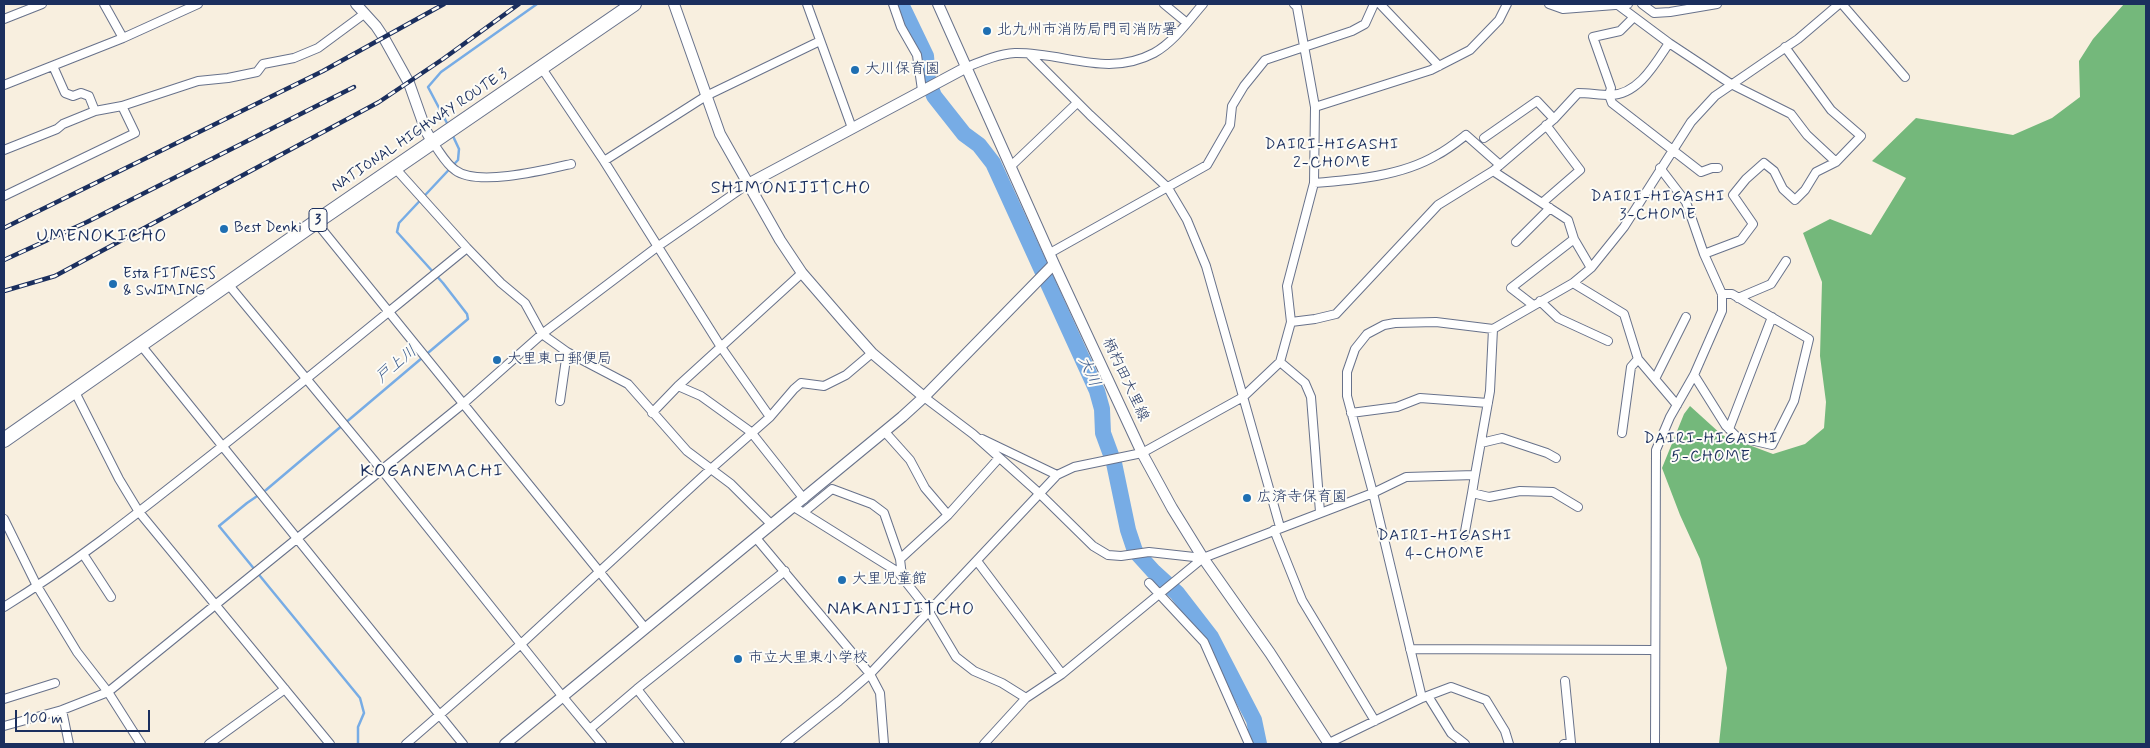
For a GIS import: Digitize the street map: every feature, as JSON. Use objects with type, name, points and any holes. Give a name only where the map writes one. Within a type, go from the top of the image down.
[{"type":"highway","name":"NATIONAL HIGHWAY ROUTE 3","points":[[4,440],[316,222],[634,4]]},
{"type":"street","points":[[4,19],[42,4]]},
{"type":"street","points":[[104,4],[123,38]]},
{"type":"street","points":[[4,83],[123,38],[198,4]]},
{"type":"street","points":[[356,4],[384,38],[409,83],[426,131],[454,170],[460,174],[496,178],[532,173],[571,164]]},
{"type":"street","points":[[674,4],[720,134],[748,184],[780,240],[802,273],[872,352],[924,397],[973,434],[1040,494],[1093,546],[1108,555],[1121,556],[1149,552],[1203,558]]},
{"type":"street","points":[[807,4],[852,128]]},
{"type":"street","points":[[892,4],[901,27],[918,55],[923,90]]},
{"type":"street","name":"柄杓田大里線","points":[[938,4],[1054,264],[1142,453],[1172,508],[1203,558],[1270,654],[1329,744]]},
{"type":"street","points":[[1164,4],[1187,23]]},
{"type":"street","points":[[4,726],[62,710],[108,692],[214,604],[464,403],[542,334],[657,247],[748,184],[967,67],[994,57],[1013,53],[1101,65],[1120,64],[1139,59],[1156,52],[1167,43],[1203,4]]},
{"type":"street","points":[[785,744],[870,674],[928,610],[1058,475],[1074,467],[1142,453],[1243,397],[1280,362],[1291,322],[1287,286],[1314,183],[1315,107],[1297,7],[1294,4]]},
{"type":"street","points":[[1050,253],[1207,165],[1230,125],[1232,106],[1244,86],[1265,60],[1352,31],[1365,24],[1374,4]]},
{"type":"street","points":[[1380,4],[1439,66]]},
{"type":"street","points":[[1315,107],[1439,66],[1470,50],[1499,20],[1507,4]]},
{"type":"street","points":[[1549,4],[1563,9],[1628,4]]},
{"type":"street","points":[[1618,4],[1633,18],[1731,84],[1791,114],[1807,135],[1836,162]]},
{"type":"street","points":[[1642,4],[1654,12],[1670,12],[1717,4]]},
{"type":"street","points":[[1465,744],[1451,733],[1425,697],[1410,649],[1373,493],[1347,396],[1347,372],[1355,349],[1367,334],[1395,323],[1436,322],[1492,329],[1573,283],[1590,268],[1624,228],[1660,168],[1691,122],[1715,96],[1785,48],[1840,4],[1906,77]]},
{"type":"street","points":[[4,150],[57,129],[62,124],[95,111],[122,106],[198,81],[228,78],[257,72],[263,64],[294,58],[318,48],[364,14]]},
{"type":"street","points":[[1633,18],[1620,31],[1593,37],[1611,88],[1609,95],[1612,103],[1701,172],[1718,168]]},
{"type":"street","points":[[604,161],[706,96],[820,41]]},
{"type":"street","points":[[1291,322],[1315,320],[1336,314],[1438,205],[1493,171],[1554,119],[1578,93],[1609,95],[1623,93],[1647,76],[1670,43]]},
{"type":"street","points":[[1704,254],[1741,240],[1754,224],[1733,195],[1746,179],[1764,163],[1774,171],[1783,189],[1795,200],[1805,190],[1816,172],[1836,162],[1861,136],[1831,110],[1785,48]]},
{"type":"street","points":[[1029,54],[1077,103],[1168,188],[1187,220],[1206,266],[1277,528],[1302,600],[1375,721]]},
{"type":"street","points":[[53,66],[65,93],[73,96],[81,93],[89,96],[95,111]]},
{"type":"street","points":[[541,67],[604,161],[720,347],[770,417]]},
{"type":"street","points":[[1484,138],[1538,101],[1554,119]]},
{"type":"street","points":[[1011,166],[1077,103]]},
{"type":"street","points":[[4,196],[135,133],[122,106]]},
{"type":"street","points":[[1542,203],[1580,170],[1546,125]]},
{"type":"street","points":[[1314,183],[1357,180],[1411,166],[1437,156],[1466,135],[1500,165]]},
{"type":"street","points":[[395,168],[467,248],[501,283],[525,303],[542,334],[567,352],[628,384],[687,452],[712,468],[731,484],[772,525]]},
{"type":"street","points":[[1654,744],[1656,450],[1677,404],[1694,375],[1722,311],[1722,294],[1704,254],[1686,202],[1660,168]]},
{"type":"street","points":[[1493,171],[1568,220],[1574,240],[1590,268]]},
{"type":"street","points":[[1516,242],[1550,208]]},
{"type":"street","points":[[316,222],[646,628]]},
{"type":"street","points":[[1574,240],[1511,288],[1558,318],[1608,341]]},
{"type":"street","points":[[4,607],[84,554],[139,512],[306,380],[467,248]]},
{"type":"street","points":[[1738,298],[1770,284],[1786,261]]},
{"type":"street","points":[[506,744],[885,432],[924,397],[1054,264]]},
{"type":"street","points":[[652,413],[678,386],[802,273]]},
{"type":"street","points":[[1573,283],[1624,314],[1638,359],[1677,404]]},
{"type":"street","points":[[228,284],[382,469],[563,698],[602,744]]},
{"type":"street","points":[[1694,375],[1737,437],[1772,445],[1794,400],[1809,339],[1732,294],[1722,294]]},
{"type":"street","points":[[1655,379],[1686,317]]},
{"type":"street","points":[[1729,428],[1772,317]]},
{"type":"street","points":[[1464,537],[1488,402],[1492,329]]},
{"type":"street","points":[[140,344],[463,744]]},
{"type":"street","points":[[560,401],[567,352]]},
{"type":"street","points":[[406,744],[521,644],[751,432],[770,417],[794,388],[801,383],[824,386],[846,375],[872,352]]},
{"type":"street","points":[[1622,433],[1630,368],[1638,359]]},
{"type":"street","points":[[1280,362],[1305,383],[1311,398],[1320,512]]},
{"type":"street","points":[[678,386],[700,396],[751,432],[804,499]]},
{"type":"street","points":[[74,390],[119,479],[139,512],[330,744]]},
{"type":"street","points":[[1351,413],[1396,407],[1420,398],[1488,402]]},
{"type":"street","points":[[885,432],[910,460],[925,488],[948,514]]},
{"type":"street","points":[[973,434],[1058,475]]},
{"type":"street","points":[[1481,443],[1502,438],[1547,453],[1556,458]]},
{"type":"street","points":[[900,558],[948,514],[999,458]]},
{"type":"street","points":[[984,744],[1026,698],[1062,674],[1203,558],[1277,528],[1373,493],[1406,477],[1475,475]]},
{"type":"street","points":[[804,512],[832,489],[872,504],[884,513],[900,558],[903,578]]},
{"type":"street","points":[[1472,493],[1489,497],[1520,490],[1553,492],[1578,507]]},
{"type":"street","points":[[794,507],[898,572],[928,610],[956,657],[974,671],[1002,683],[1026,698]]},
{"type":"street","points":[[4,519],[37,586],[77,652],[108,692],[141,744]]},
{"type":"street","points":[[756,538],[870,674],[880,693],[884,744]]},
{"type":"street","points":[[84,554],[111,597]]},
{"type":"street","points":[[977,561],[1062,674]]},
{"type":"street","points":[[590,729],[785,571]]},
{"type":"street","points":[[1150,583],[1204,642],[1248,744]]},
{"type":"street","points":[[1410,649],[1654,650]]},
{"type":"street","points":[[1564,744],[1571,743],[1565,681]]},
{"type":"street","points":[[4,699],[55,683]]},
{"type":"street","points":[[1329,744],[1425,697],[1451,687],[1486,700],[1504,731],[1509,744]]},
{"type":"street","points":[[209,744],[285,689]]},
{"type":"street","points":[[637,689],[680,744]]},
{"type":"street","points":[[62,710],[69,744]]},
{"type":"green space","points":[[2124,4],[2146,4],[2146,744],[1719,744],[1727,668],[1700,559],[1680,515],[1662,468],[1684,414],[1690,406],[1722,435],[1773,454],[1805,444],[1824,428],[1826,402],[1820,356],[1822,282],[1803,233],[1830,219],[1871,235],[1906,178],[1872,161],[1916,118],[2013,135],[2052,118],[2080,97],[2079,61],[2093,39]]},
{"type":"waterway","name":"戸上川","points":[[448,125],[428,87],[441,72],[537,4]]},
{"type":"waterway","name":"大川","points":[[901,4],[926,56],[928,80],[934,96],[964,134],[979,145],[993,163],[1097,391],[1102,409],[1103,433],[1114,463],[1128,530],[1135,551],[1177,593],[1211,637],[1254,720],[1259,744]]},
{"type":"waterway","name":"戸上川","points":[[358,744],[358,727],[364,713],[360,698],[219,526],[266,490],[468,319],[467,314],[443,283],[397,232],[399,223],[458,160],[459,149],[452,134]]},
{"type":"railway","points":[[4,228],[323,71],[444,4]]},
{"type":"railway","points":[[4,291],[55,276],[379,102],[519,4]]},
{"type":"railway","points":[[4,260],[87,222],[354,87]]},
{"type":"place","name":"北九州市消防局門司消防署","points":[[987,31]]},
{"type":"place","name":"大川保育園","points":[[855,70]]},
{"type":"place","name":"Best Denki","points":[[224,229]]},
{"type":"place","name":"Esta FITNESS & SWIMING","points":[[113,284]]},
{"type":"place","name":"大里東口郵便局","points":[[497,360]]},
{"type":"place","name":"広済寺保育園","points":[[1247,498]]},
{"type":"place","name":"大里児童館","points":[[842,580]]},
{"type":"place","name":"市立大里東小学校","points":[[738,659]]},
{"type":"district","name":"DAIRI-HIGASHI 2-CHOME","points":[[1332,155]]},
{"type":"district","name":"SHIMONIJITCHO","points":[[791,189]]},
{"type":"district","name":"DAIRI-HIGASHI 3-CHOME","points":[[1658,207]]},
{"type":"district","name":"UMENOKICHO","points":[[102,237]]},
{"type":"district","name":"DAIRI-HIGASHI 5-CHOME","points":[[1711,449]]},
{"type":"district","name":"KOGANEMACHI","points":[[432,472]]},
{"type":"district","name":"DAIRI-HIGASHI 4-CHOME","points":[[1445,546]]},
{"type":"district","name":"NAKANIJITCHO","points":[[901,610]]}]
